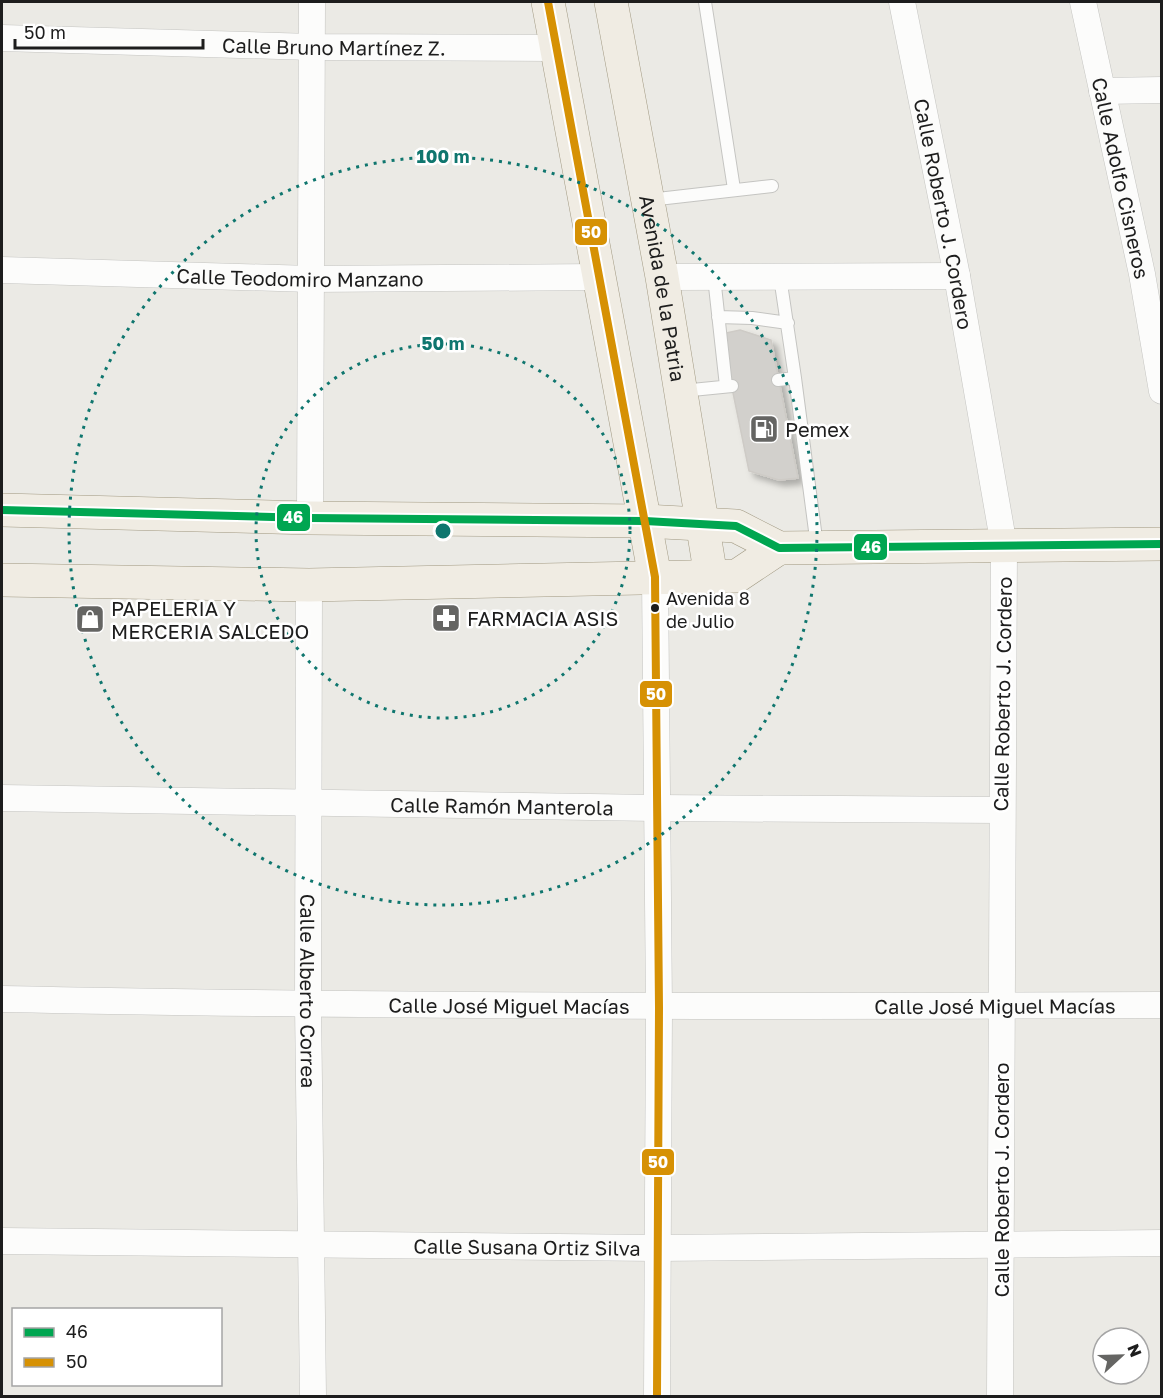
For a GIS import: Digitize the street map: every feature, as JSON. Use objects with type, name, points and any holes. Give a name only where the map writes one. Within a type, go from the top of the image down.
[{"type":"main road","points":[[548,2],[655,577]]},
{"type":"main road","name":"Avenida de la Patria","points":[[611,2],[682,391],[711,577]]},
{"type":"main road","points":[[2,510],[309,518],[645,521],[736,526],[779,548],[1161,544]]},
{"type":"main road","points":[[2,580],[309,585],[737,576],[779,548]]},
{"type":"street","points":[[309,518],[312,2]]},
{"type":"street","name":"Calle Roberto J. Cordero","points":[[902,2],[957,276],[1004,546],[1000,1396]]},
{"type":"street","name":"Calle Adolfo Cisneros","points":[[1083,2],[1102,91],[1152,273],[1161,391]]},
{"type":"street","name":"Calle Bruno Martínez Z.","points":[[2,38],[312,47],[556,48]]},
{"type":"street","points":[[1102,91],[1161,90]]},
{"type":"street","name":"Calle Teodomiro Manzano","points":[[2,270],[311,279],[598,277]]},
{"type":"street","points":[[662,277],[957,276]]},
{"type":"street","points":[[655,577],[658,1008],[657,1396]]},
{"type":"street","name":"Calle Alberto Correa","points":[[309,585],[308,1005],[313,1396]]},
{"type":"street","name":"Calle Ramón Manterola","points":[[2,798],[656,808],[1001,810]]},
{"type":"street","name":"Calle José Miguel Macías","points":[[2,999],[308,1005],[658,1008],[1161,1005]]},
{"type":"street","name":"Calle Susana Ortiz Silva","points":[[2,1241],[657,1248],[1161,1243]]},
{"type":"lane","points":[[705,2],[734,189]]},
{"type":"lane","points":[[648,200],[772,186]]},
{"type":"lane","points":[[682,391],[729,386],[714,277]]},
{"type":"lane","points":[[780,277],[817,547]]},
{"type":"lane","points":[[718,317],[752,318],[788,323]]},
{"type":"lane","points":[[778,380],[795,378]]},
{"type":"building","name":"Pemex","points":[[740,330],[771,340],[798,478],[779,480],[749,471],[721,334]]},
{"type":"transit line","name":"50","points":[[548,2],[655,577],[659,1008],[657,1396]]},
{"type":"transit line","name":"46","points":[[2,510],[310,518],[645,521],[736,526],[779,548],[1162,544]]},
{"type":"place","name":"Pemex","points":[[764,429]]},
{"type":"place","name":"Avenida 8 de Julio","points":[[655,608]]},
{"type":"place","name":"FARMACIA ASIS","points":[[446,618]]},
{"type":"place","name":"PAPELERIA Y MERCERIA SALCEDO","points":[[90,619]]}]
